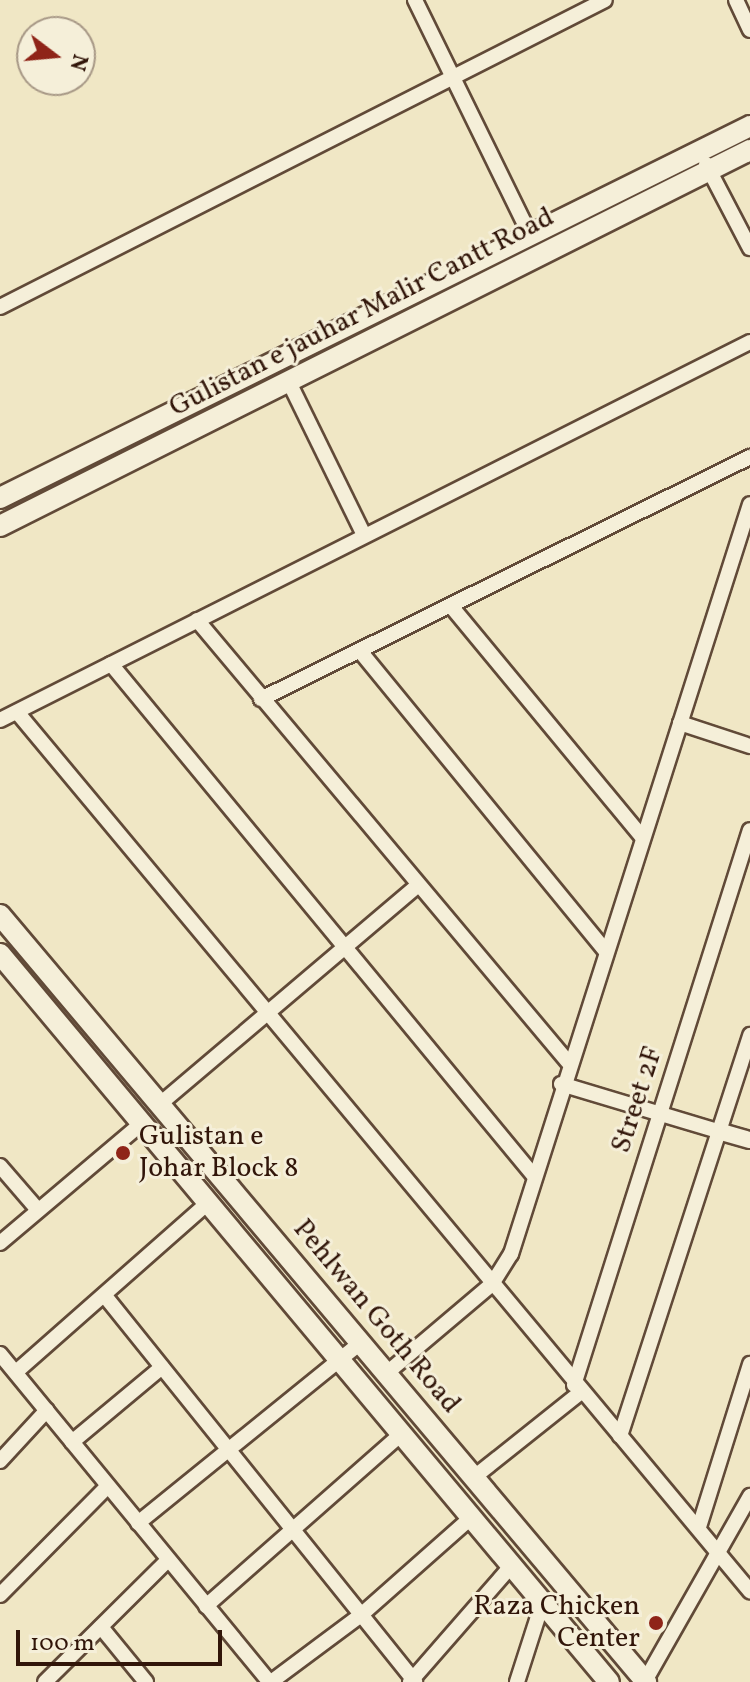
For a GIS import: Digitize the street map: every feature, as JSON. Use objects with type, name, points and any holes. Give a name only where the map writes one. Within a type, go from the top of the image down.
[{"type":"main road","name":"Gulistan e jauhar Malir Cantt Road","points":[[0,526],[289,382],[704,161],[750,126]]},
{"type":"main road","name":"Gulistan e jauhar Malir Cantt Road","points":[[0,498],[531,237],[704,161],[750,150]]},
{"type":"main road","name":"Pehlwan Goth Road","points":[[0,915],[646,1682]]},
{"type":"main road","name":"Pehlwan Goth Road","points":[[0,954],[609,1682]]},
{"type":"street","points":[[415,0],[531,237]]},
{"type":"street","points":[[0,307],[453,80],[605,0]]},
{"type":"street","points":[[736,0],[750,30]]},
{"type":"street","points":[[704,161],[750,248]]},
{"type":"street","points":[[0,720],[750,342]]},
{"type":"street","points":[[289,382],[364,535]]},
{"type":"street","points":[[261,699],[750,457]]},
{"type":"street","points":[[388,1372],[492,1284],[511,1254],[568,1062],[750,504]]},
{"type":"street","points":[[451,606],[643,838]]},
{"type":"street","points":[[197,620],[416,887],[568,1062]]},
{"type":"street","points":[[360,651],[606,952]]},
{"type":"street","points":[[111,664],[342,948],[534,1176]]},
{"type":"street","points":[[17,712],[264,1012],[750,1591]]},
{"type":"street","points":[[680,723],[750,746]]},
{"type":"street","name":"Street 2F","points":[[578,1388],[750,830]]},
{"type":"street","points":[[160,1104],[264,1012],[416,887]]},
{"type":"street","points":[[620,1436],[750,1035]]},
{"type":"street","points":[[561,1084],[750,1140]]},
{"type":"street","points":[[0,1243],[141,1124]]},
{"type":"street","points":[[0,1166],[38,1210]]},
{"type":"street","points":[[16,1372],[208,1203]]},
{"type":"street","points":[[105,1296],[413,1681],[513,1564]]},
{"type":"street","points":[[138,1523],[337,1356],[360,1343]]},
{"type":"street","points":[[0,1354],[270,1682],[361,1615],[473,1516]]},
{"type":"street","points":[[699,1527],[750,1364]]},
{"type":"street","points":[[72,1442],[162,1367]]},
{"type":"street","points":[[473,1478],[578,1388]]},
{"type":"street","points":[[0,1461],[47,1410]]},
{"type":"street","points":[[206,1606],[402,1433]]},
{"type":"street","points":[[0,1595],[108,1486]]},
{"type":"street","points":[[646,1682],[750,1496]]},
{"type":"street","points":[[45,1682],[168,1560]]},
{"type":"street","points":[[517,1682],[543,1601]]},
{"type":"street","points":[[101,1627],[146,1682]]},
{"type":"place","name":"Gulistan e Johar Block 8","points":[[123,1153]]},
{"type":"place","name":"Raza Chicken Center","points":[[656,1623]]}]
